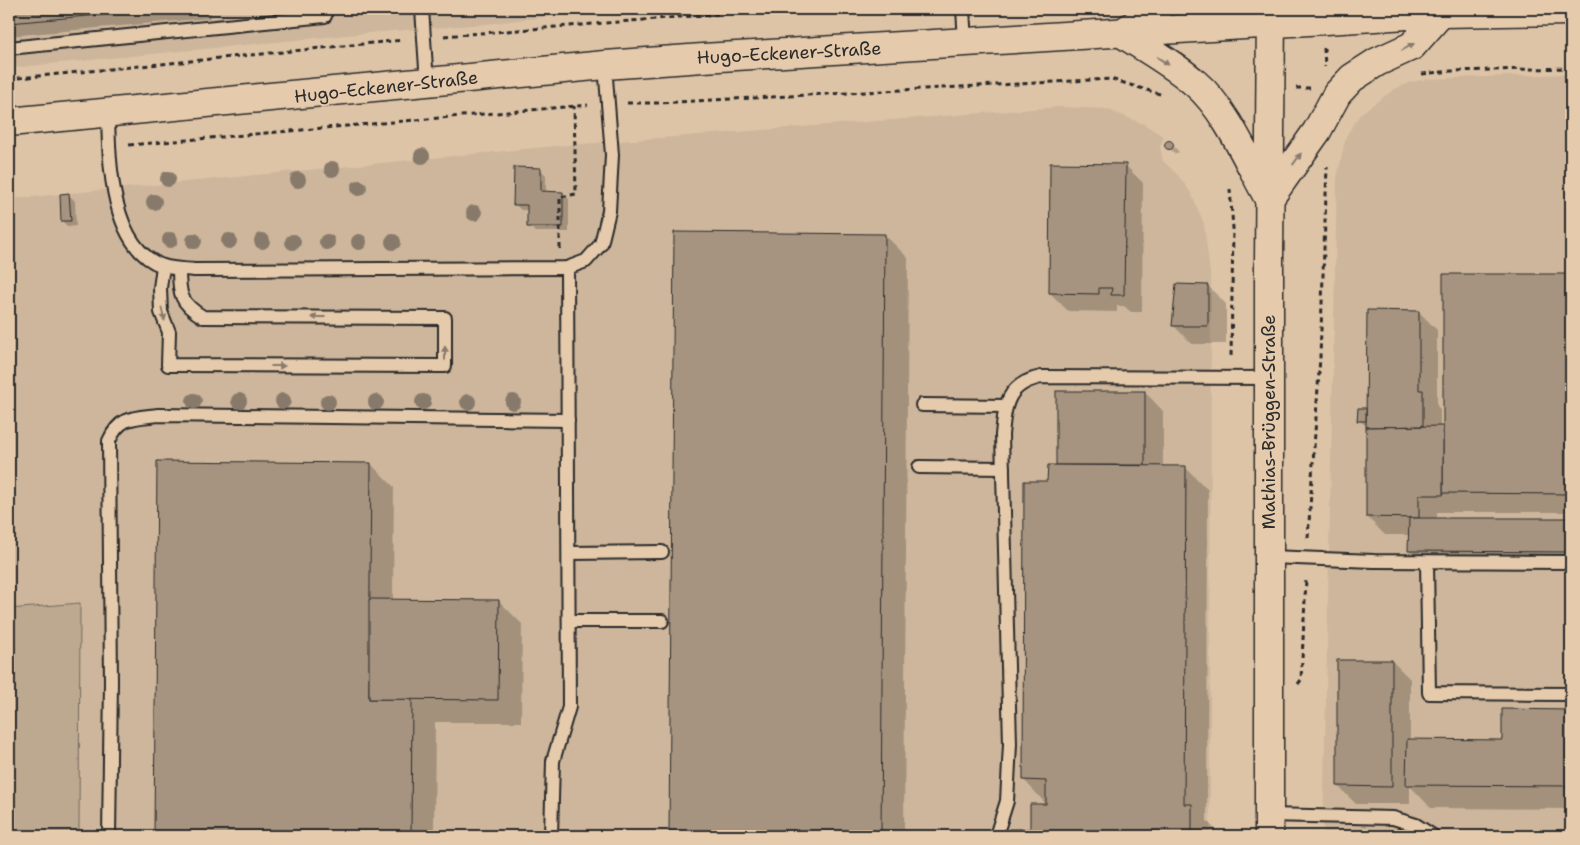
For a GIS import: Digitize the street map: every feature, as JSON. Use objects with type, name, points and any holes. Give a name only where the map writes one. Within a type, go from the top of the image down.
[{"type":"main road","points":[[1157,9],[1122,33],[1195,83],[1224,118],[1269,199],[1316,131],[1337,94],[1352,78],[1377,62],[1412,46],[1436,11]]},
{"type":"main road","name":"Hugo-Eckener-Straße","points":[[9,122],[605,65],[1122,33],[1271,16],[1322,22],[1436,11],[1571,11]]},
{"type":"main road","name":"Mathias-Brüggen-Straße","points":[[1269,826],[1269,199],[1271,16]]},
{"type":"lane","points":[[9,48],[325,16],[324,9]]},
{"type":"lane","points":[[422,9],[427,83]]},
{"type":"lane","points":[[963,9],[965,42]]},
{"type":"lane","points":[[108,114],[108,147],[113,186],[127,232],[138,248],[149,258],[163,266],[179,269],[564,268],[586,261],[601,244],[609,211],[612,155],[605,65]]},
{"type":"lane","points":[[163,266],[160,288],[161,312],[169,332],[168,365],[446,366],[445,318],[203,317],[188,308],[179,291],[179,269]]},
{"type":"lane","points":[[552,836],[553,761],[569,706],[568,420],[564,268]]},
{"type":"lane","points":[[996,836],[1006,801],[1010,744],[1002,435],[1006,406],[1015,388],[1025,380],[1041,377],[1269,378]]},
{"type":"lane","points":[[922,405],[1006,406]]},
{"type":"lane","points":[[109,836],[111,682],[109,441],[115,427],[132,418],[158,415],[568,420]]},
{"type":"lane","points":[[919,467],[1003,468]]},
{"type":"lane","points":[[569,553],[662,552]]},
{"type":"lane","points":[[1270,557],[1427,562],[1571,562]]},
{"type":"lane","points":[[1427,562],[1429,693],[1571,694]]},
{"type":"lane","points":[[569,621],[662,621]]},
{"type":"lane","points":[[1269,826],[1393,818],[1416,825],[1433,836]]},
{"type":"path","points":[[9,79],[425,38],[780,9]]},
{"type":"path","points":[[1414,76],[1451,71],[1571,68]]},
{"type":"path","points":[[108,147],[574,106],[1111,79],[1164,95]]},
{"type":"path","points":[[564,268],[560,197],[576,194],[574,106]]},
{"type":"path","points":[[1296,688],[1301,680],[1320,357],[1328,160]]},
{"type":"path","points":[[1230,181],[1233,228],[1231,377]]},
{"type":"shaded area","points":[[9,9],[611,9],[486,24],[367,33],[9,68]]},
{"type":"shaded area","points":[[1571,74],[1571,836],[1323,836],[1337,178],[1346,136],[1361,113],[1395,89],[1411,82],[1428,79]]},
{"type":"shaded area","points":[[1059,107],[1106,109],[1144,124],[1164,137],[1160,147],[1163,161],[1178,175],[1191,193],[1204,224],[1211,281],[1210,836],[79,836],[80,603],[9,611],[9,199],[556,146]]},
{"type":"shaded area","points":[[80,603],[79,836],[9,836],[9,609]]},
{"type":"building","points":[[9,9],[166,9],[9,23]]},
{"type":"building","points":[[1169,141],[1173,145],[1169,149],[1165,145]]},
{"type":"building","points":[[1050,163],[1126,164],[1124,295],[1111,295],[1112,288],[1099,288],[1099,294],[1049,293]]},
{"type":"building","points":[[514,167],[541,168],[541,191],[563,192],[563,227],[527,227],[527,205],[513,205]]},
{"type":"building","points":[[69,193],[71,221],[61,221],[60,194]]},
{"type":"building","points":[[674,232],[885,234],[881,836],[669,836]]},
{"type":"building","points":[[1443,274],[1571,274],[1571,494],[1443,493]]},
{"type":"building","points":[[1176,284],[1208,285],[1208,326],[1172,326]]},
{"type":"building","points":[[1367,310],[1419,311],[1419,390],[1423,390],[1423,426],[1366,427]]},
{"type":"building","points":[[1056,391],[1145,391],[1145,465],[1056,465]]},
{"type":"building","points":[[1358,408],[1366,408],[1366,421],[1357,421]]},
{"type":"building","points":[[1443,426],[1443,495],[1419,495],[1419,518],[1366,517],[1366,427]]},
{"type":"building","points":[[157,461],[371,463],[369,699],[412,699],[411,836],[154,836]]},
{"type":"building","points":[[1048,465],[1186,466],[1184,804],[1192,804],[1192,836],[1009,836],[1009,829],[1030,829],[1030,804],[1046,804],[1046,781],[1023,780],[1024,481],[1047,481]]},
{"type":"building","points":[[1409,518],[1571,518],[1571,552],[1408,551]]},
{"type":"building","points":[[369,599],[499,600],[498,700],[369,699]]},
{"type":"building","points":[[1337,660],[1392,660],[1392,787],[1337,786]]},
{"type":"building","points":[[1502,709],[1571,710],[1571,786],[1406,785],[1407,739],[1502,740]]}]
